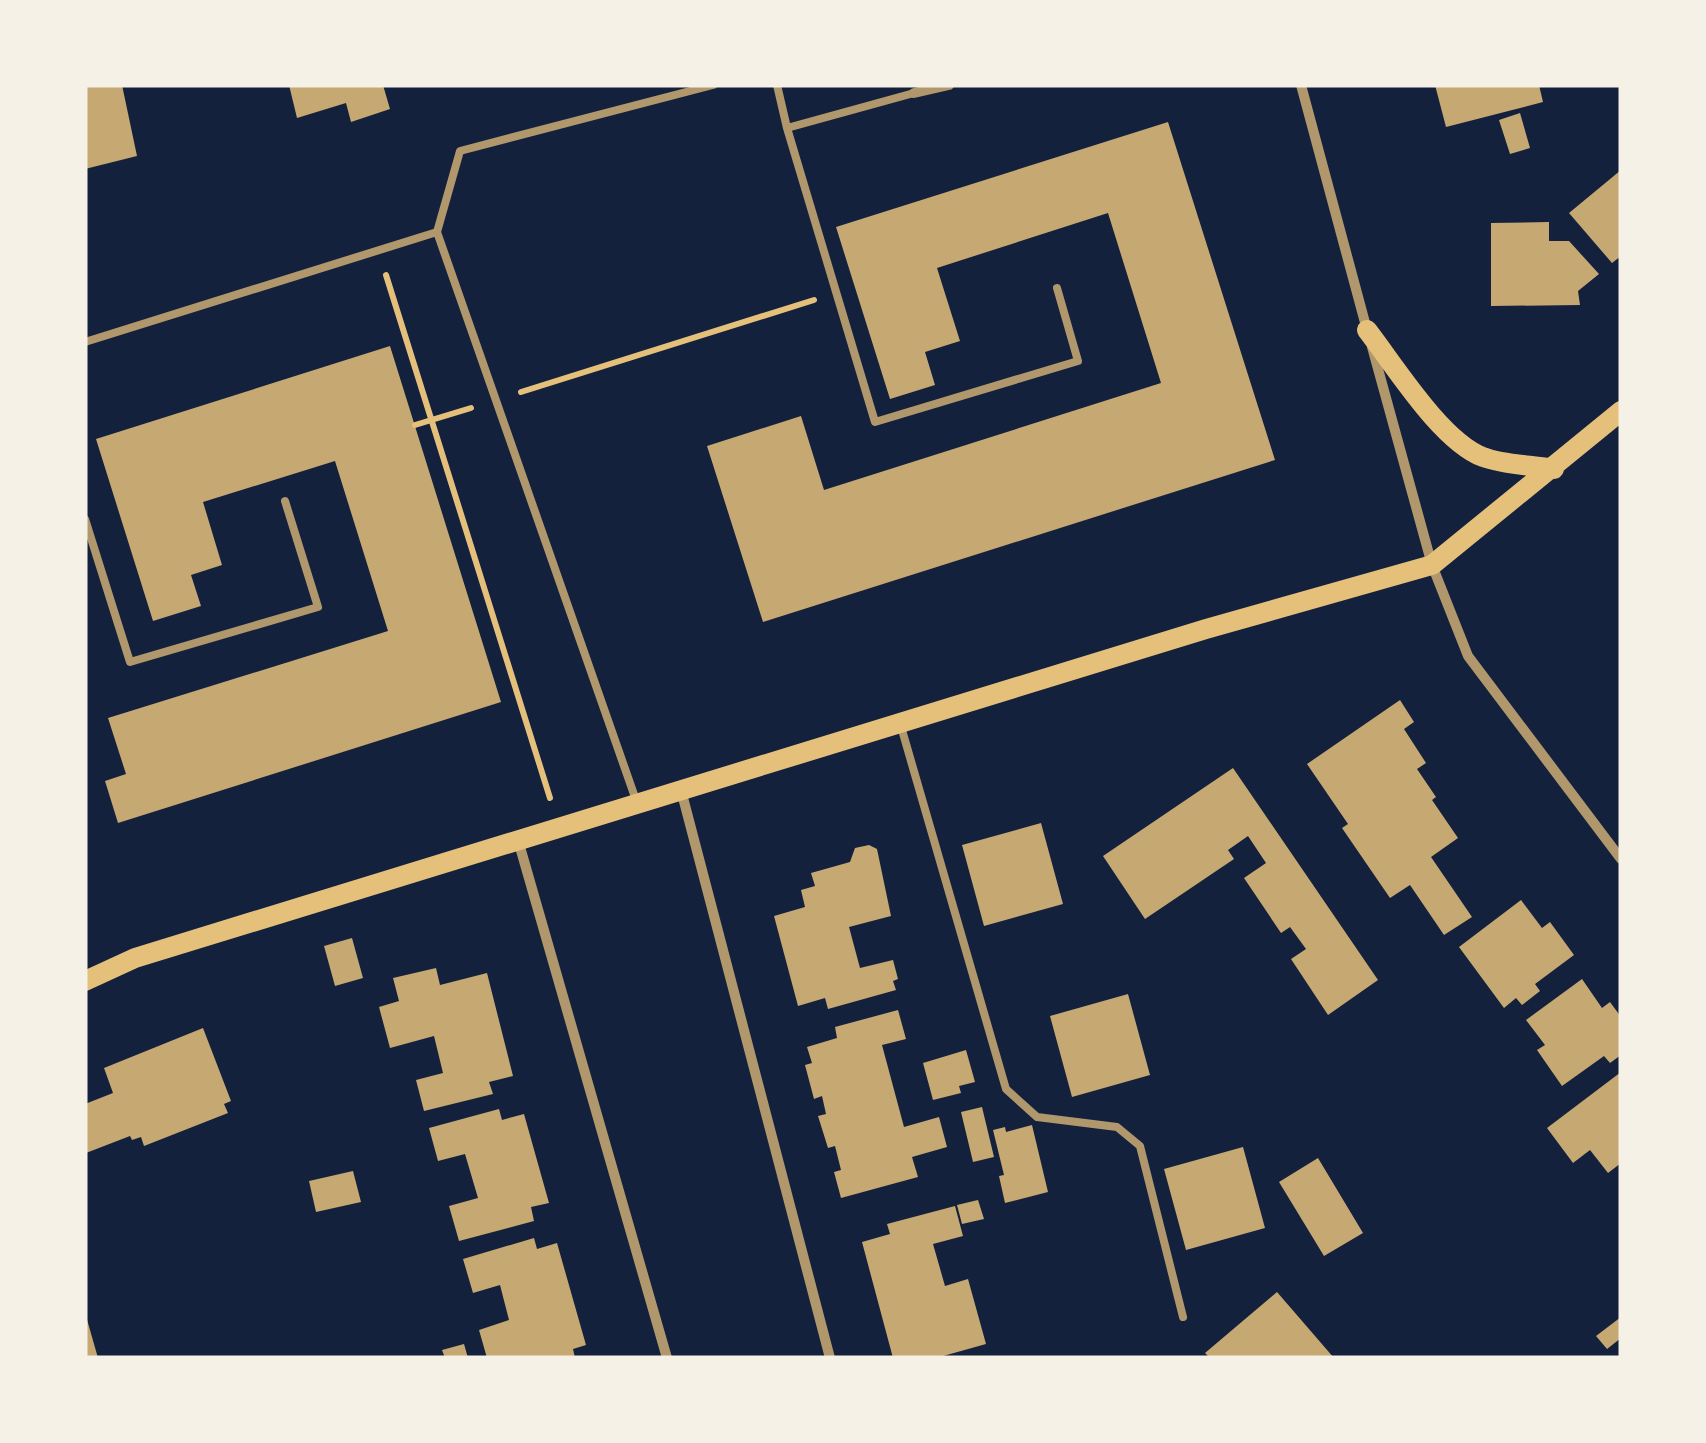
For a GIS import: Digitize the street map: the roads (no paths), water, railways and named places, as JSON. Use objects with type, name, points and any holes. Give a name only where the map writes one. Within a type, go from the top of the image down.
[{"type":"main road","points":[[1367,330],[1440,426],[1482,457],[1554,468]]},
{"type":"main road","points":[[85,980],[134,958],[1206,629],[1432,565],[1621,411]]},
{"type":"street","points":[[914,94],[949,85]]},
{"type":"street","points":[[1301,85],[1432,565],[1468,656],[1621,859]]},
{"type":"street","points":[[680,790],[830,1358]]},
{"type":"street","points":[[518,840],[667,1358]]},
{"type":"lane","points":[[637,804],[437,232],[460,152],[713,85]]},
{"type":"lane","points":[[776,85],[876,422],[1078,361],[1057,288]]},
{"type":"lane","points":[[787,128],[914,94]]},
{"type":"lane","points":[[85,342],[437,232]]},
{"type":"lane","points":[[85,519],[130,662],[318,607],[285,501]]},
{"type":"lane","points":[[900,723],[1006,1089],[1037,1116],[1117,1128],[1140,1146],[1183,1318]]}]
